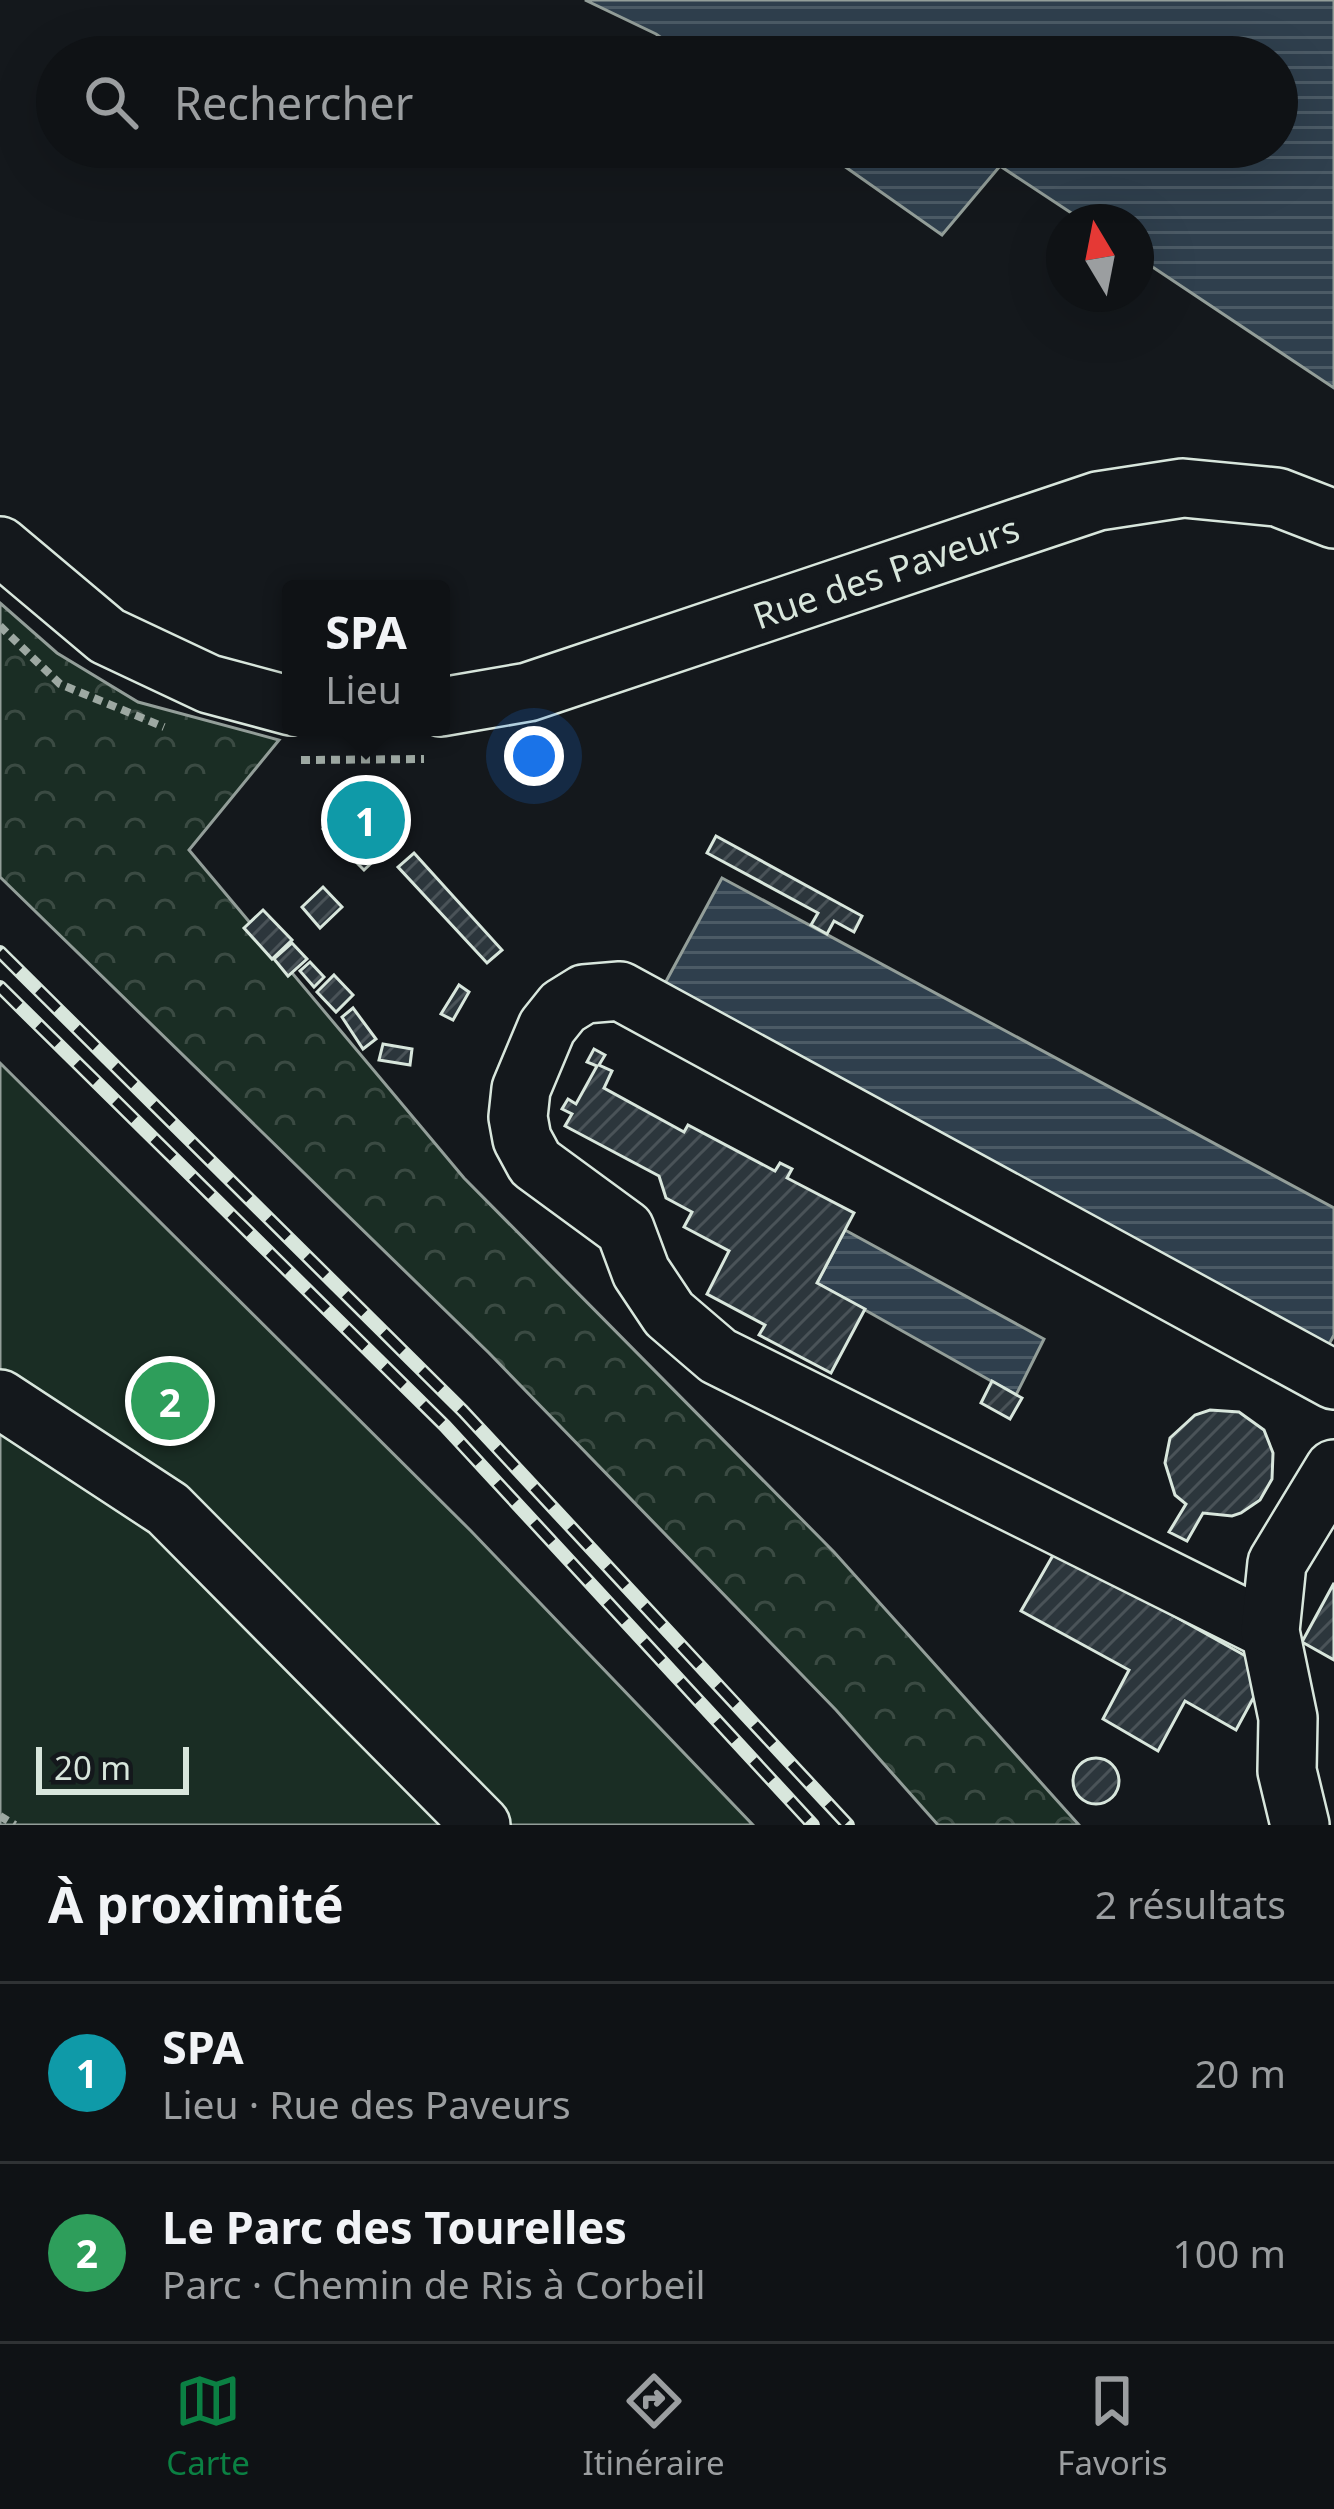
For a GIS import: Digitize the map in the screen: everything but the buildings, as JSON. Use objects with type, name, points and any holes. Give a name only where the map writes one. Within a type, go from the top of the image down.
[{"type":"street","name":"Rue des Paveurs","points":[[450,705],[528,692],[1098,501],[1183,488],[1277,496],[1334,519]]},
{"type":"street","points":[[0,546],[106,636],[209,684],[282,704]]},
{"type":"street","points":[[1270,1631],[718,1356],[669,1314],[641,1272],[625,1229],[535,1163],[521,1139],[521,1089],[547,1028],[563,1007],[584,994],[620,991],[1334,1380]]},
{"type":"street","points":[[0,1399],[168,1509],[482,1825]]},
{"type":"street","points":[[1300,1825],[1287,1771],[1288,1718],[1270,1631],[1277,1563],[1334,1469]]},
{"type":"path","points":[[0,1816],[15,1825]]},
{"type":"green space","points":[[0,603],[57,653],[138,702],[279,740],[189,850],[464,1178],[834,1552],[1079,1825],[938,1825],[836,1710],[489,1353],[0,877]]},
{"type":"green space","points":[[0,1063],[471,1531],[753,1825],[0,1825]]},
{"type":"water","points":[[585,0],[1334,0],[1334,388],[1154,268],[1154,204],[1058,204],[1003,168],[1298,168],[1298,36],[659,36]]},
{"type":"water","points":[[847,168],[998,168],[942,235]]},
{"type":"water","points":[[722,878],[1334,1208],[1334,1335],[1328,1346],[663,987]]},
{"type":"water","points":[[845,1230],[1044,1339],[1016,1395],[817,1283]]},
{"type":"railway","points":[[0,952],[463,1411],[848,1825]]},
{"type":"railway","points":[[0,987],[445,1426],[813,1825]]},
{"type":"place","name":"SPA","points":[[366,820]]},
{"type":"place","name":"Le Parc des Tourelles","points":[[170,1401]]}]
